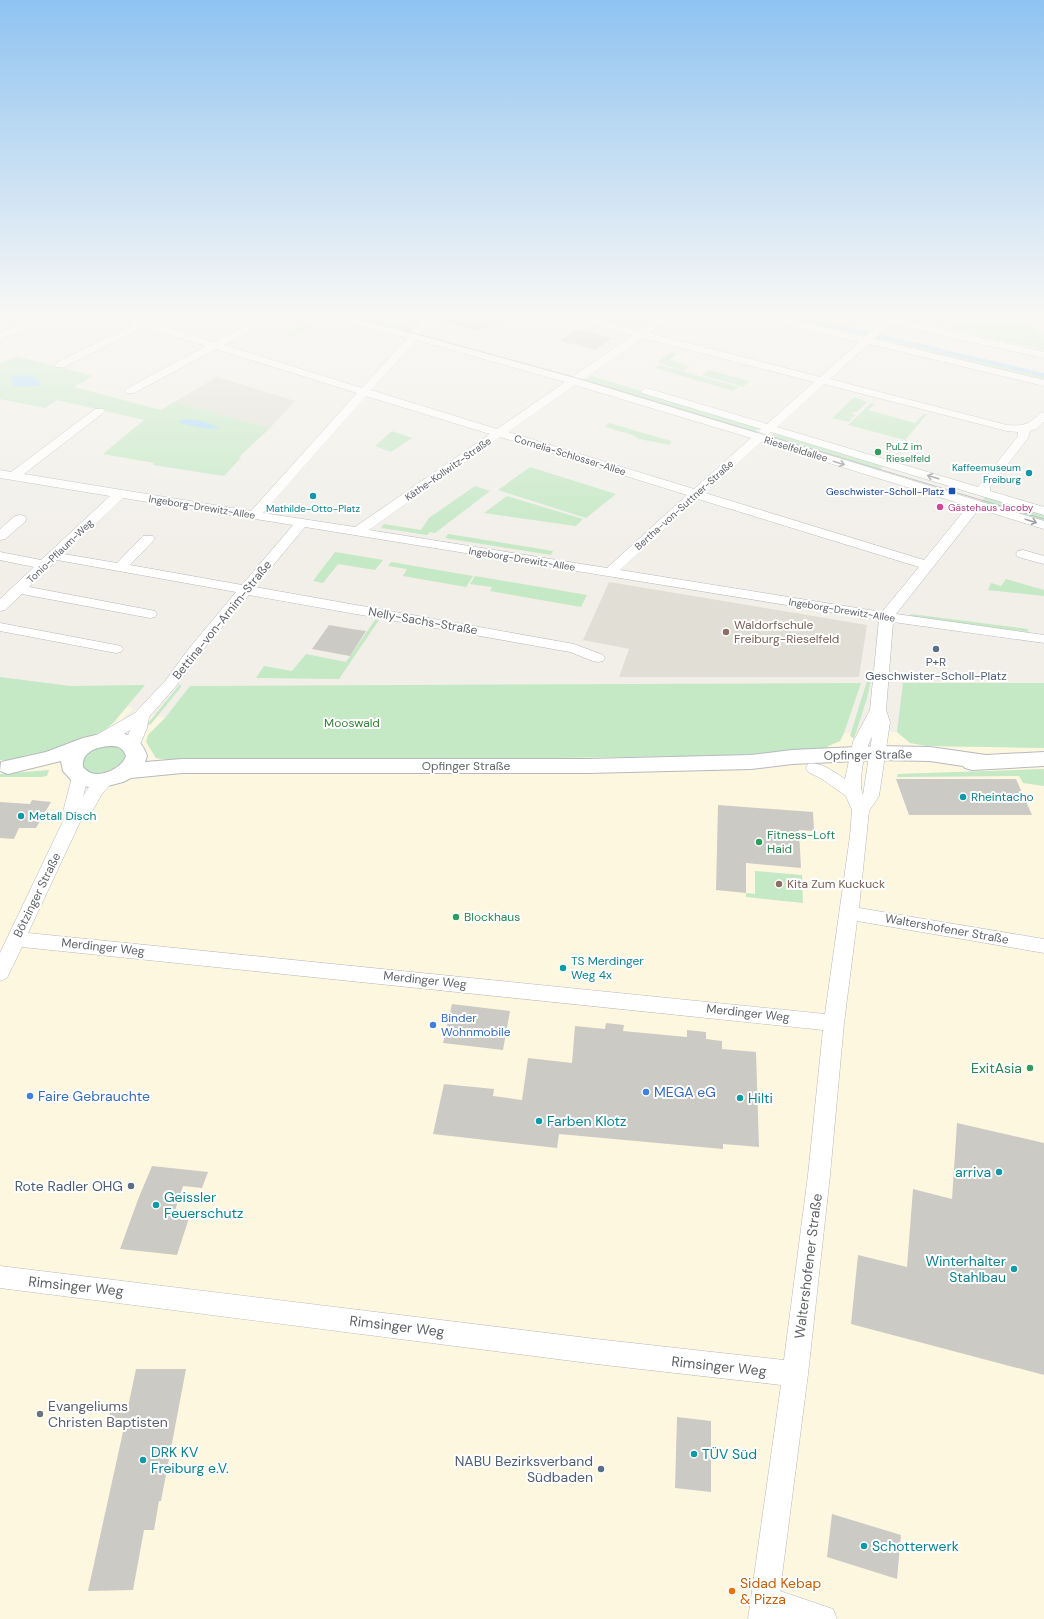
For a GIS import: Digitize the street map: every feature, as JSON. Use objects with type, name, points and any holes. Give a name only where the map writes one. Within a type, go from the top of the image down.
[{"type":"main road","name":"Opfinger Straße","points":[[4,767],[54,756],[90,744],[120,740],[132,757],[182,766],[588,766],[751,762],[792,757],[937,765],[1044,759]]},
{"type":"main road","points":[[76,772],[72,760],[90,744]]},
{"type":"main road","name":"Opfinger Straße","points":[[4,767],[76,772],[88,780],[106,780],[132,757]]},
{"type":"main road","name":"Opfinger Straße","points":[[751,762],[821,772],[866,760]]},
{"type":"street","points":[[254,515],[364,393]]},
{"type":"street","name":"Cornelia-Schlosser-Allee","points":[[366,393],[926,564]]},
{"type":"street","name":"Käthe-Kollwitz-Straße","points":[[357,532],[555,393]]},
{"type":"street","name":"Rieselfeldallee","points":[[626,393],[758,438],[1044,525]]},
{"type":"street","name":"Rieselfeldallee","points":[[639,393],[769,428],[1044,511]]},
{"type":"street","name":"Bertha-von-Suttner-Straße","points":[[609,573],[809,393]]},
{"type":"street","points":[[867,393],[1007,428],[1024,429],[1033,426],[1044,415]]},
{"type":"street","points":[[14,476],[63,437],[99,411]]},
{"type":"street","points":[[984,492],[984,487],[1024,436],[1024,429]]},
{"type":"street","name":"Ingeborg-Drewitz-Allee","points":[[0,474],[886,617],[1044,639]]},
{"type":"street","name":"Tonio-Pflaum-Weg","points":[[0,607],[11,593],[50,560],[119,494]]},
{"type":"street","points":[[886,617],[926,564],[976,504]]},
{"type":"street","points":[[0,536],[20,519]]},
{"type":"street","name":"Bettina-von-Arnim-Straße","points":[[90,744],[114,733],[141,716],[171,683],[184,664],[302,523]]},
{"type":"street","points":[[120,568],[148,539]]},
{"type":"street","points":[[1023,554],[1044,560]]},
{"type":"street","name":"Nelly-Sachs-Straße","points":[[0,556],[120,568],[574,648],[598,658]]},
{"type":"street","points":[[11,593],[150,614]]},
{"type":"street","name":"Waltershofener Straße","points":[[763,1609],[795,1374],[819,1175],[834,1023],[850,913],[857,802],[866,760],[861,742],[878,710],[886,617]]},
{"type":"street","points":[[0,627],[116,649]]},
{"type":"street","name":"Bettina-von-Arnim-Straße","points":[[132,757],[141,716]]},
{"type":"street","name":"Bötzinger Straße","points":[[74,817],[72,808],[76,772]]},
{"type":"street","points":[[821,772],[857,802]]},
{"type":"street","name":"Bötzinger Straße","points":[[0,973],[74,817],[87,806],[95,791],[106,780]]},
{"type":"street","name":"Waltershofener Straße","points":[[850,913],[1044,946]]},
{"type":"street","name":"Merdinger Weg","points":[[16,939],[834,1023]]},
{"type":"street","name":"Rimsinger Weg","points":[[0,1277],[136,1292],[686,1362],[795,1374]]},
{"type":"street","points":[[763,1609],[823,1619]]},
{"type":"shaded area","points":[[190,393],[268,393],[295,401],[270,428],[174,402]]},
{"type":"shaded area","name":"Waldorfschule Freiburg-Rieselfeld","points":[[609,582],[867,625],[859,677],[619,677],[629,649],[583,640]]},
{"type":"shaded area","points":[[127,707],[133,709],[123,719],[123,722],[136,710],[154,714],[146,725],[151,724],[157,716],[165,718],[148,735],[828,746],[840,741],[844,733],[897,732],[910,743],[927,746],[1044,748],[1044,769],[898,774],[897,777],[1019,776],[1023,783],[1044,786],[1044,1619],[0,1619],[0,777],[42,777],[15,772],[0,774],[0,760],[27,760],[103,731],[113,724]]},
{"type":"green space","points":[[0,393],[95,393],[161,410],[174,402],[270,428],[239,457],[241,458],[224,476],[153,465],[154,463],[103,454],[144,420],[57,400],[45,408],[0,399]]},
{"type":"green space","points":[[617,393],[646,393],[760,427],[752,434]]},
{"type":"green space","points":[[854,397],[867,402],[857,412],[853,412],[851,414],[855,415],[853,417],[843,416],[852,418],[849,422],[832,418]]},
{"type":"green space","points":[[871,403],[875,404],[868,410],[915,423],[924,414],[927,414],[905,440],[848,425]]},
{"type":"green space","points":[[609,423],[671,441],[670,445],[639,439],[633,435],[605,427]]},
{"type":"green space","points":[[392,431],[412,438],[391,452],[375,446]]},
{"type":"green space","points":[[776,432],[885,465],[876,472],[768,439]]},
{"type":"green space","points":[[530,467],[616,494],[586,518],[498,490]]},
{"type":"green space","points":[[475,486],[490,491],[435,533],[430,532],[427,535],[381,528],[384,524],[421,530],[429,518]]},
{"type":"green space","points":[[507,496],[583,519],[576,526],[484,513]]},
{"type":"green space","points":[[985,497],[1044,513],[1044,523],[980,503]]},
{"type":"green space","points":[[448,534],[553,551],[551,555],[445,538]]},
{"type":"green space","points":[[335,552],[383,560],[375,570],[338,564],[323,583],[313,581]]},
{"type":"green space","points":[[391,562],[473,576],[466,587],[403,576],[407,569],[388,566]]},
{"type":"green space","points":[[475,576],[587,595],[581,607],[490,591],[492,587],[470,584]]},
{"type":"green space","points":[[1006,579],[1044,590],[1044,596],[988,590],[991,583],[1001,586]]},
{"type":"green space","points":[[911,614],[1028,629],[1028,632],[910,616]]},
{"type":"green space","points":[[375,620],[379,620],[339,679],[256,678],[264,666],[292,671],[306,654],[346,662]]},
{"type":"green space","points":[[0,677],[70,686],[145,685],[113,723],[103,731],[27,760],[0,760]]},
{"type":"green space","points":[[871,680],[854,739],[850,736],[867,681]]},
{"type":"green space","name":"Mooswald","points":[[861,683],[840,741],[828,746],[827,751],[760,755],[429,760],[167,760],[156,758],[146,742],[148,735],[165,718],[190,686]]},
{"type":"green space","points":[[903,683],[1044,683],[1044,748],[927,746],[910,743],[897,732]]},
{"type":"green space","points":[[180,684],[181,687],[151,724],[146,726]]},
{"type":"green space","points":[[103,745],[116,746],[125,752],[126,756],[123,764],[114,771],[103,774],[92,774],[83,770],[81,758],[84,754]]},
{"type":"green space","points":[[1044,769],[1044,786],[1023,783],[1019,776],[897,777],[898,774]]},
{"type":"green space","points":[[49,770],[47,776],[42,777],[0,777],[0,774]]},
{"type":"green space","name":"Kita Zum Kuckuck","points":[[755,871],[802,875],[803,903],[746,897],[746,893],[755,894]]},
{"type":"water","points":[[184,419],[201,421],[221,428],[207,429],[180,423],[180,421]]},
{"type":"building","points":[[329,625],[366,631],[350,656],[312,649]]},
{"type":"building","name":"Rheintacho","points":[[896,779],[1016,779],[1032,815],[909,815]]},
{"type":"building","name":"Metall Disch","points":[[32,800],[51,802],[36,828],[19,828],[14,839],[0,838],[0,802],[30,804]]},
{"type":"building","name":"Fitness-Loft Haid","points":[[718,805],[813,812],[814,831],[799,830],[801,868],[746,863],[746,893],[716,890]]},
{"type":"building","points":[[452,1004],[510,1011],[503,1050],[443,1043]]},
{"type":"building","points":[[606,1023],[624,1025],[623,1031],[687,1037],[687,1030],[706,1032],[706,1039],[722,1041],[722,1049],[756,1052],[759,1147],[723,1144],[723,1149],[559,1134],[557,1148],[433,1134],[444,1084],[494,1089],[493,1096],[522,1100],[528,1058],[572,1063],[575,1026],[605,1029]]},
{"type":"building","name":"Winterhalter Stahlbau","points":[[957,1123],[1044,1143],[1044,1375],[851,1324],[858,1255],[907,1267],[913,1189],[952,1199]]},
{"type":"building","name":"Geissler Feuerschutz","points":[[152,1166],[208,1172],[202,1188],[183,1186],[174,1214],[190,1215],[177,1255],[120,1249]]},
{"type":"building","name":"DRK KV Freiburg e.V.","points":[[136,1369],[186,1369],[161,1501],[159,1501],[154,1530],[144,1530],[133,1590],[88,1591],[126,1418],[109,1418],[111,1407],[128,1407]]},
{"type":"building","name":"TÜV Süd","points":[[677,1417],[711,1421],[711,1492],[675,1488]]},
{"type":"building","name":"Schotterwerk","points":[[832,1514],[901,1535],[897,1579],[827,1557]]},
{"type":"tram line","points":[[626,393],[1044,519]]},
{"type":"place","name":"PuLZ im Rieselfeld","points":[[878,452]]},
{"type":"place","name":"Kaffeemuseum Freiburg","points":[[1029,473]]},
{"type":"place","name":"Geschwister-Scholl-Platz","points":[[952,491]]},
{"type":"place","name":"Mathilde-Otto-Platz","points":[[313,496]]},
{"type":"place","name":"Gästehaus Jacoby","points":[[940,507]]},
{"type":"place","name":"Waldorfschule Freiburg-Rieselfeld","points":[[726,632]]},
{"type":"place","name":"P+R Geschwister-Scholl-Platz","points":[[936,649]]},
{"type":"place","name":"Rheintacho","points":[[963,797]]},
{"type":"place","name":"Metall Disch","points":[[21,816]]},
{"type":"place","name":"Fitness-Loft Haid","points":[[759,842]]},
{"type":"place","name":"Kita Zum Kuckuck","points":[[779,884]]},
{"type":"place","name":"Blockhaus","points":[[456,917]]},
{"type":"place","name":"TS Merdinger Weg 4x","points":[[563,968]]},
{"type":"place","name":"Binder Wohnmobile","points":[[433,1025]]},
{"type":"place","name":"ExitAsia","points":[[1030,1068]]},
{"type":"place","name":"MEGA eG","points":[[646,1092]]},
{"type":"place","name":"Faire Gebrauchte","points":[[30,1096]]},
{"type":"place","name":"Hilti","points":[[740,1098]]},
{"type":"place","name":"Farben Klotz","points":[[539,1121]]},
{"type":"place","name":"arriva","points":[[999,1172]]},
{"type":"place","name":"Rote Radler OHG","points":[[131,1186]]},
{"type":"place","name":"Geissler Feuerschutz","points":[[156,1205]]},
{"type":"place","name":"Winterhalter Stahlbau","points":[[1014,1269]]},
{"type":"place","name":"Evangeliums Christen Baptisten","points":[[40,1414]]},
{"type":"place","name":"TÜV Süd","points":[[694,1454]]},
{"type":"place","name":"DRK KV Freiburg e.V.","points":[[143,1460]]},
{"type":"place","name":"NABU Bezirksverband Südbaden","points":[[601,1469]]},
{"type":"place","name":"Schotterwerk","points":[[864,1546]]},
{"type":"place","name":"Sidad Kebap & Pizza","points":[[732,1591]]}]
